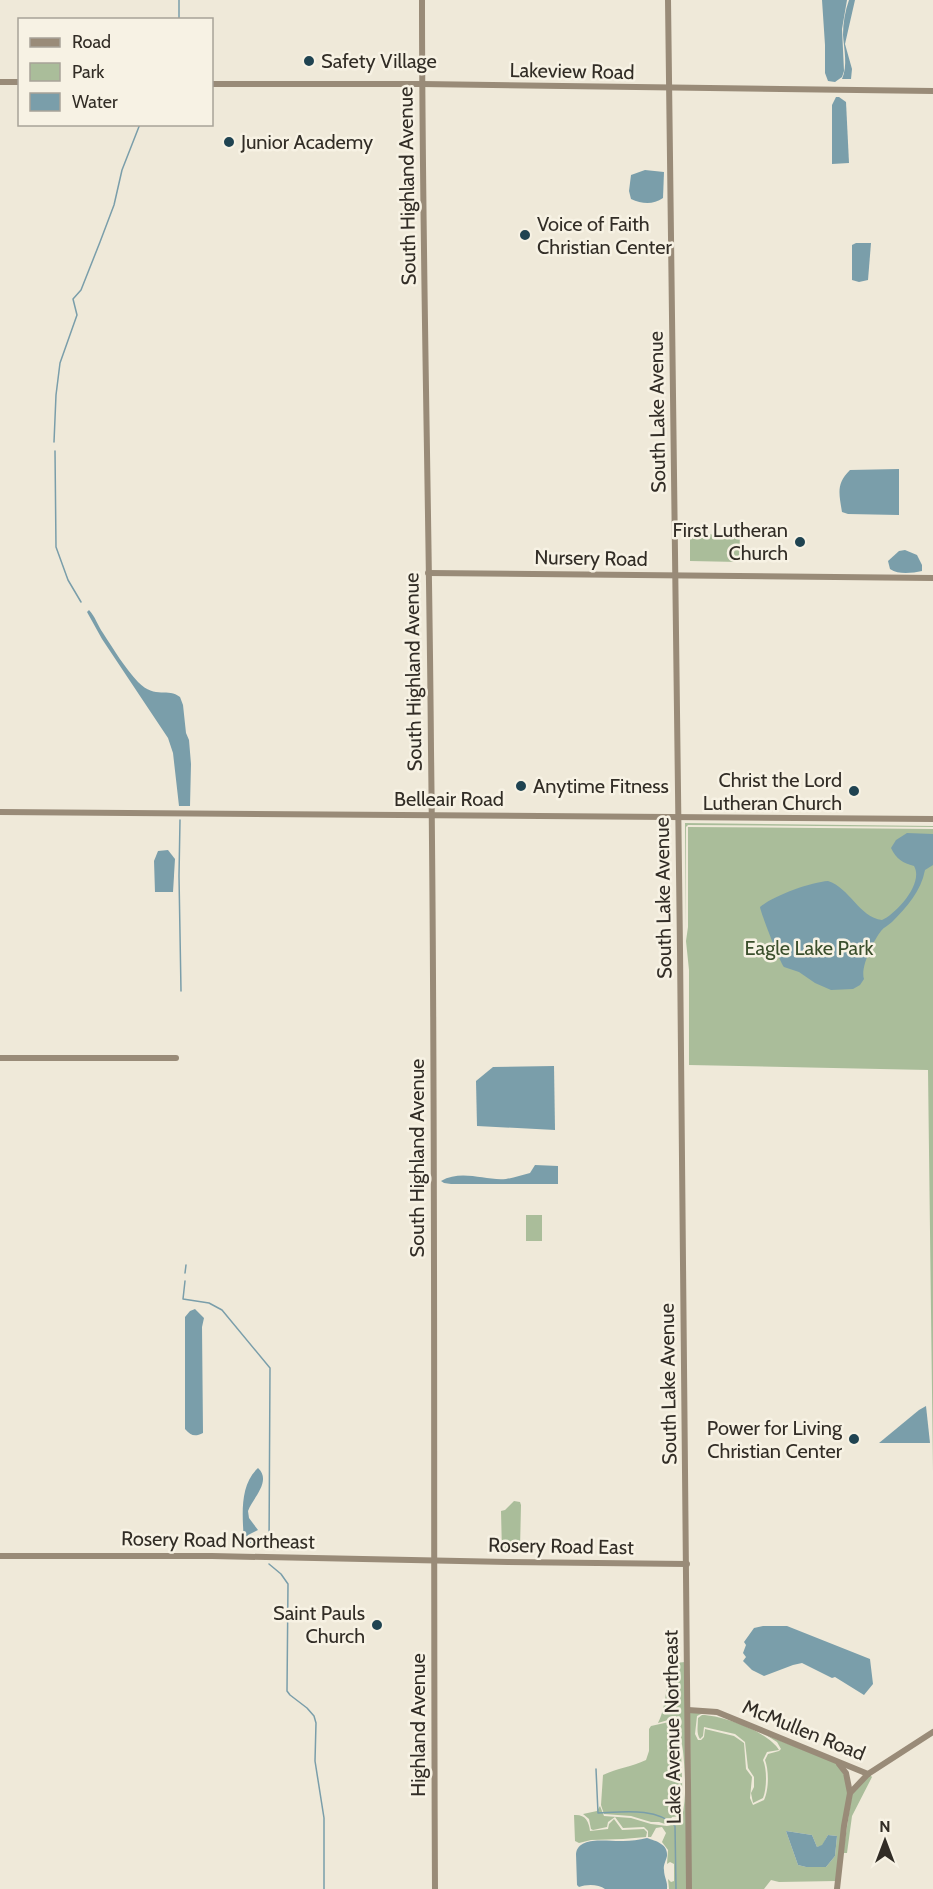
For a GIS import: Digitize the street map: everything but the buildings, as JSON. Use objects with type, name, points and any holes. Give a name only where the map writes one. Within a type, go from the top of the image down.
[{"type":"street","name":"South Highland Avenue","points":[[422,0],[431,815],[435,1560]]},
{"type":"street","name":"South Lake Avenue","points":[[668,0],[687,1564]]},
{"type":"street","points":[[0,82],[18,82]]},
{"type":"street","name":"Lakeview Road","points":[[213,84],[422,84],[933,92]]},
{"type":"street","name":"Nursery Road","points":[[428,573],[933,578]]},
{"type":"street","name":"Belleair Road","points":[[0,812],[933,819]]},
{"type":"street","points":[[0,1058],[176,1058]]},
{"type":"street","name":"Rosery Road Northeast","points":[[0,1556],[201,1556],[435,1560]]},
{"type":"street","name":"Rosery Road East","points":[[435,1560],[687,1564]]},
{"type":"street","name":"Highland Avenue","points":[[435,1560],[435,1889]]},
{"type":"street","name":"Lake Avenue Northeast","points":[[687,1564],[689,1889]]},
{"type":"street","name":"McMullen Road","points":[[688,1710],[717,1712],[868,1774],[933,1732]]},
{"type":"street","points":[[837,1761],[846,1773],[850,1793],[837,1889]]},
{"type":"street","points":[[850,1793],[868,1774]]},
{"type":"green space","points":[[690,534],[740,535],[739,562],[690,561]]},
{"type":"green space","points":[[685,823],[933,827],[688,825],[686,827],[685,929]]},
{"type":"green space","name":"Eagle Lake Park","points":[[688,827],[933,829],[933,1472],[928,1070],[689,1065],[689,970],[686,941]]},
{"type":"green space","points":[[526,1215],[542,1215],[542,1241],[526,1241]]},
{"type":"green space","points":[[514,1501],[520,1502],[521,1505],[520,1549],[519,1552],[505,1554],[502,1552],[501,1511]]},
{"type":"green space","points":[[685,1662],[687,1889],[669,1889],[668,1879],[671,1882],[674,1881],[674,1864],[670,1862],[667,1864],[668,1850],[662,1842],[666,1833],[662,1827],[656,1828],[651,1837],[648,1837],[648,1831],[644,1827],[623,1828],[615,1817],[608,1822],[607,1827],[593,1830],[589,1819],[583,1814],[597,1811],[600,1806],[604,1816],[631,1818],[667,1826],[671,1825],[673,1819],[682,1817],[685,1784],[680,1723],[674,1716],[658,1723],[675,1663]]},
{"type":"green space","points":[[690,1712],[710,1713],[722,1716],[706,1713],[697,1716],[695,1734],[698,1740],[704,1737],[705,1729],[734,1736],[744,1743],[746,1769],[752,1777],[750,1798],[753,1805],[764,1800],[766,1796],[768,1780],[765,1760],[768,1754],[781,1749],[777,1742],[766,1735],[836,1763],[845,1777],[848,1793],[836,1881],[779,1882],[771,1880],[764,1889],[691,1889]],"holes":[[[786,1831],[812,1835],[817,1847],[822,1846],[828,1835],[837,1836],[835,1856],[826,1867],[798,1865]]]},
{"type":"green space","points":[[702,1715],[721,1718],[744,1726],[774,1743],[779,1750],[767,1752],[763,1760],[766,1779],[763,1798],[753,1803],[751,1793],[754,1787],[754,1777],[748,1768],[745,1742],[735,1734],[704,1727],[703,1736],[700,1739],[698,1718]]},
{"type":"green space","points":[[675,1717],[679,1724],[681,1753],[681,1816],[672,1817],[668,1825],[631,1816],[604,1814],[601,1805],[603,1775],[646,1760],[651,1726],[669,1722]]},
{"type":"green space","points":[[870,1775],[872,1777],[852,1816],[847,1853],[843,1853],[852,1794]]},
{"type":"green space","points":[[574,1815],[586,1819],[590,1831],[608,1829],[614,1819],[622,1830],[644,1829],[647,1832],[646,1837],[591,1840],[579,1843],[575,1841]]},
{"type":"water","points":[[822,0],[847,0],[842,29],[844,71],[842,77],[835,82],[828,81],[825,73]]},
{"type":"water","points":[[849,0],[855,0],[845,44],[852,69],[851,79],[842,79],[845,63],[843,26]]},
{"type":"water","points":[[836,97],[846,102],[849,163],[832,164],[832,105]]},
{"type":"water","points":[[645,170],[664,172],[663,198],[651,203],[631,199],[629,191],[631,175]]},
{"type":"water","points":[[871,243],[868,280],[859,282],[852,280],[852,245]]},
{"type":"water","points":[[899,469],[899,515],[842,512],[840,489],[842,480],[850,470]]},
{"type":"water","points":[[905,550],[917,555],[922,571],[901,573],[890,569],[888,561],[899,551]]},
{"type":"water","points":[[89,610],[120,659],[138,682],[150,691],[171,693],[180,697],[189,740],[190,806],[179,806],[173,753],[168,738],[102,639],[87,612]]},
{"type":"water","points":[[907,833],[933,834],[933,865],[925,870],[917,892],[908,904],[878,935],[871,947],[864,968],[864,979],[860,985],[853,989],[831,990],[799,972],[784,967],[760,907],[792,890],[828,881],[842,890],[867,914],[882,920],[895,911],[907,897],[915,881],[914,866],[900,860],[891,848],[896,840]]},
{"type":"water","points":[[168,850],[175,859],[173,892],[155,892],[154,861],[158,851]]},
{"type":"water","points":[[554,1066],[555,1130],[477,1126],[476,1081],[493,1067]]},
{"type":"water","points":[[535,1165],[558,1166],[558,1184],[451,1184],[441,1181],[457,1176],[509,1179],[530,1173]]},
{"type":"water","points":[[195,1309],[204,1318],[202,1327],[203,1433],[195,1435],[185,1429],[185,1317]]},
{"type":"water","points":[[926,1406],[930,1443],[879,1443],[919,1410]]},
{"type":"water","points":[[258,1468],[262,1473],[262,1484],[248,1511],[249,1518],[258,1530],[248,1535],[248,1539],[257,1540],[253,1543],[244,1543],[243,1504],[247,1484]]},
{"type":"water","points":[[787,1626],[870,1659],[873,1684],[864,1695],[835,1677],[832,1678],[802,1663],[764,1676],[752,1670],[743,1661],[746,1657],[743,1653],[746,1645],[744,1642],[754,1628]]},
{"type":"water","points":[[786,1831],[812,1835],[817,1847],[822,1845],[828,1835],[837,1836],[835,1856],[826,1867],[798,1865]]},
{"type":"water","points":[[647,1838],[661,1844],[666,1849],[664,1868],[667,1889],[605,1889],[596,1885],[579,1887],[577,1885],[576,1854],[582,1844]]},
{"type":"waterway","points":[[179,0],[179,18]]},
{"type":"waterway","points":[[54,442],[60,363],[77,315],[73,299],[81,290],[100,242],[114,205],[122,170],[139,126]]},
{"type":"waterway","points":[[55,451],[56,547],[68,580],[81,602]]},
{"type":"waterway","points":[[180,820],[181,991]]},
{"type":"waterway","points":[[185,1273],[186,1265]]},
{"type":"waterway","points":[[185,1281],[183,1299],[209,1303],[222,1310],[270,1368],[269,1549]]},
{"type":"waterway","points":[[269,1564],[281,1574],[288,1584],[287,1691],[307,1708],[314,1716],[316,1723],[315,1761],[324,1818],[324,1889]]},
{"type":"waterway","points":[[596,1769],[598,1813],[649,1813],[668,1820],[675,1826],[676,1889]]},
{"type":"place","name":"Safety Village","points":[[309,61]]},
{"type":"place","name":"Junior Academy","points":[[229,142]]},
{"type":"place","name":"Voice of Faith Christian Center","points":[[525,235]]},
{"type":"place","name":"First Lutheran Church","points":[[800,542]]},
{"type":"place","name":"Anytime Fitness","points":[[521,786]]},
{"type":"place","name":"Christ the Lord Lutheran Church","points":[[854,791]]},
{"type":"place","name":"Power for Living Christian Center","points":[[854,1439]]},
{"type":"place","name":"Saint Pauls Church","points":[[377,1625]]}]
